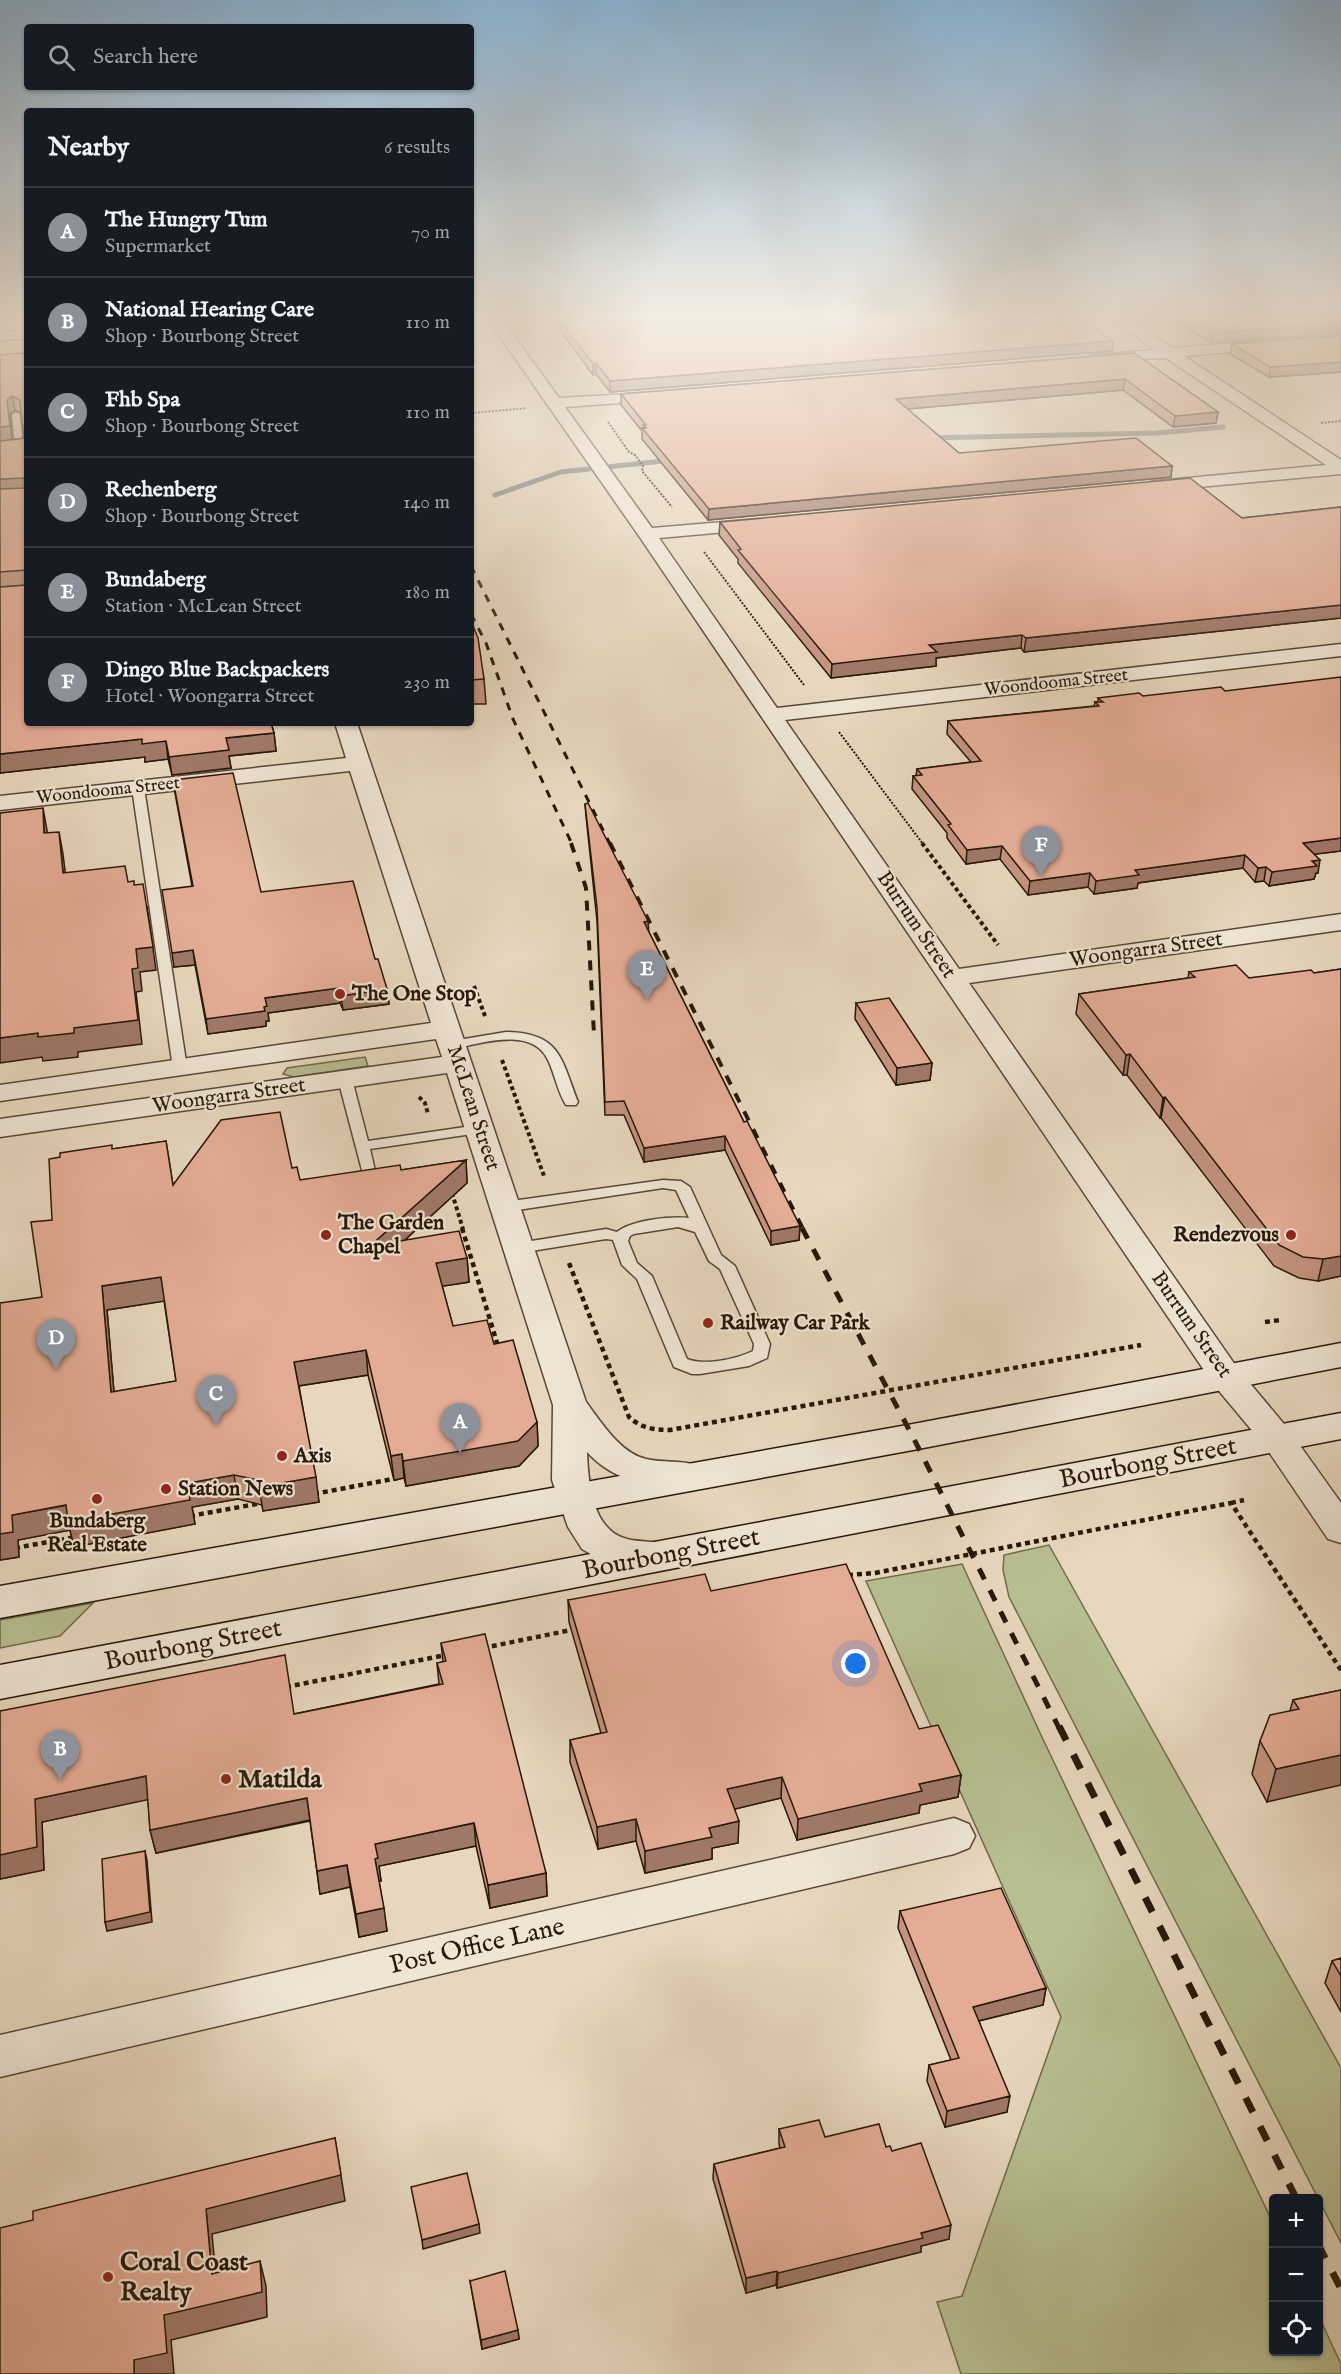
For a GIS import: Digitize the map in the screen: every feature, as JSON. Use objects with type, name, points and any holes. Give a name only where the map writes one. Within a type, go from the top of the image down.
[{"type":"main road","points":[[0,1602],[710,1474],[1341,1355]]},
{"type":"main road","name":"Bourbong Street","points":[[0,1682],[1341,1426]]},
{"type":"street","name":"Burrum Street","points":[[572,429],[1226,1377],[1277,1438],[1341,1530]]},
{"type":"street","points":[[1283,429],[1341,468]]},
{"type":"street","points":[[0,449],[23,447]]},
{"type":"street","points":[[1140,488],[1341,468]]},
{"type":"street","points":[[647,534],[773,522]]},
{"type":"street","name":"Woondooma Street","points":[[771,715],[1341,650]]},
{"type":"street","name":"McLean Street","points":[[347,726],[570,1405],[569,1464],[576,1498],[586,1527],[595,1540],[612,1549],[632,1554],[665,1554]]},
{"type":"street","name":"Woondooma Street","points":[[0,803],[359,763]]},
{"type":"street","name":"Woongarra Street","points":[[952,978],[1341,922]]},
{"type":"street","name":"Woongarra Street","points":[[0,1093],[180,1068],[452,1046]]},
{"type":"street","name":"Woongarra Street","points":[[0,1128],[345,1079],[452,1046]]},
{"type":"street","points":[[570,1405],[598,1443],[615,1460],[632,1469],[652,1474],[710,1474]]},
{"type":"street","name":"Post Office Lane","points":[[0,2056],[954,1836]]},
{"type":"lane","points":[[19,429],[23,447]]},
{"type":"lane","points":[[138,788],[180,1068]]},
{"type":"lane","points":[[452,1046],[508,1036],[535,1039],[544,1044],[552,1053],[571,1102]]},
{"type":"lane","points":[[345,1079],[369,1175]]},
{"type":"lane","points":[[362,1146],[479,1129]]},
{"type":"lane","points":[[505,1207],[670,1183],[682,1187],[715,1258],[727,1266],[762,1344],[761,1354],[756,1358],[700,1368],[692,1368],[680,1363],[644,1276],[630,1265],[621,1240],[615,1235],[606,1234],[519,1248]]},
{"type":"lane","points":[[621,1240],[623,1234],[630,1230],[681,1222],[693,1223],[703,1230]]},
{"type":"path","points":[[635,455],[642,465]]},
{"type":"path","points":[[474,986],[488,1022]]},
{"type":"path","points":[[468,998],[478,997]]},
{"type":"path","points":[[415,1095],[425,1103],[500,1352]]},
{"type":"path","points":[[1265,1322],[1281,1320]]},
{"type":"path","points":[[306,1495],[410,1476]]},
{"type":"path","points":[[846,1576],[875,1573],[1244,1500]]},
{"type":"path","points":[[182,1518],[272,1501]]},
{"type":"path","points":[[1231,1503],[1341,1670]]},
{"type":"path","points":[[11,1549],[80,1537]]},
{"type":"path","points":[[472,1650],[589,1627]]},
{"type":"path","points":[[278,1689],[449,1655]]},
{"type":"green space","points":[[365,1057],[368,1066],[294,1077],[283,1074],[287,1068]]},
{"type":"green space","points":[[1049,1545],[1341,2068],[1341,2243],[1323,2208],[1323,2194],[1316,2194],[1009,1597],[1003,1570],[1004,1555]]},
{"type":"green space","points":[[962,1564],[1269,2215],[1269,2356],[1323,2356],[1323,2326],[1341,2364],[1341,2374],[961,2374],[937,2302],[962,2296],[1061,2017],[866,1581]]},
{"type":"green space","points":[[93,1603],[60,1636],[0,1648],[0,1620]]},
{"type":"building","points":[[643,429],[931,429],[959,453],[1136,438],[1172,466],[709,509]]},
{"type":"building","points":[[24,438],[24,478],[0,479],[0,441]]},
{"type":"building","points":[[1190,478],[1242,518],[1341,507],[1341,605],[1026,638],[1022,635],[929,645],[937,652],[832,664],[738,550],[741,549],[720,522]]},
{"type":"building","points":[[24,488],[24,570],[0,572],[0,489]]},
{"type":"building","points":[[24,585],[24,726],[272,726],[274,733],[226,738],[229,750],[169,757],[166,741],[142,744],[142,739],[0,754],[0,587]]},
{"type":"building","points":[[474,628],[478,638],[484,679],[474,680]]},
{"type":"building","points":[[1341,677],[1341,838],[1303,843],[1320,860],[1312,861],[1317,866],[1272,872],[1266,867],[1258,868],[1245,855],[1135,870],[1139,875],[1096,881],[1090,873],[1030,881],[1002,846],[967,850],[948,825],[951,824],[913,776],[922,775],[917,769],[981,761],[948,721],[1099,706],[1095,702],[1103,702],[1098,698],[1139,693],[1143,696],[1221,687],[1225,691]]},
{"type":"building","points":[[233,773],[261,892],[353,881],[375,959],[378,959],[387,989],[341,996],[339,988],[265,998],[267,1006],[264,1007],[265,1011],[206,1019],[193,950],[172,953],[162,890],[193,886],[173,780]]},
{"type":"building","points":[[588,803],[648,921],[644,922],[744,1122],[747,1121],[800,1226],[771,1231],[725,1136],[644,1148],[624,1101],[605,1102],[597,908],[585,804]]},
{"type":"building","points":[[43,808],[44,833],[59,832],[63,873],[125,866],[128,882],[134,881],[134,885],[143,884],[153,947],[136,949],[138,968],[132,969],[138,1020],[74,1028],[74,1033],[38,1037],[38,1033],[0,1038],[0,813]]},
{"type":"building","points":[[1236,965],[1249,978],[1311,970],[1314,973],[1341,969],[1341,1256],[1323,1259],[1303,1257],[1279,1245],[1165,1097],[1163,1098],[1130,1054],[1126,1055],[1079,994],[1195,977],[1189,972]]},
{"type":"building","points":[[889,998],[932,1063],[897,1068],[856,1003]]},
{"type":"building","points":[[280,1112],[292,1168],[297,1167],[300,1180],[400,1165],[401,1170],[466,1160],[370,1246],[459,1231],[467,1258],[436,1263],[453,1326],[487,1320],[494,1344],[513,1340],[537,1422],[518,1441],[403,1461],[402,1454],[391,1456],[366,1350],[294,1362],[316,1477],[259,1487],[258,1480],[234,1475],[188,1483],[190,1500],[68,1522],[66,1505],[12,1515],[13,1532],[0,1534],[0,1303],[42,1297],[31,1222],[52,1220],[49,1159],[60,1157],[60,1153],[112,1145],[112,1149],[166,1141],[173,1185],[221,1120]],"holes":[[[161,1277],[176,1381],[111,1392],[102,1286]]]},
{"type":"building","points":[[846,1564],[919,1729],[938,1725],[961,1775],[919,1784],[922,1791],[798,1819],[782,1777],[727,1789],[739,1821],[709,1828],[712,1837],[645,1851],[636,1819],[597,1827],[570,1740],[607,1732],[568,1600],[705,1574],[711,1591]]},
{"type":"building","points":[[485,1634],[546,1873],[488,1885],[474,1823],[375,1844],[378,1858],[375,1859],[384,1908],[356,1914],[347,1865],[317,1871],[307,1798],[150,1830],[146,1776],[35,1799],[37,1847],[0,1855],[0,1711],[285,1655],[294,1714],[443,1684],[437,1663],[446,1661],[441,1643]]},
{"type":"building","points":[[1341,1690],[1341,1755],[1276,1769],[1260,1741],[1270,1715],[1299,1709],[1293,1700]]},
{"type":"building","points":[[145,1851],[150,1912],[105,1922],[102,1859]]},
{"type":"building","points":[[1001,1888],[1046,1988],[973,2007],[1010,2096],[947,2111],[929,2065],[959,2058],[900,1911]]},
{"type":"building","points":[[1341,1958],[1341,1976],[1332,1961]]},
{"type":"building","points":[[819,2120],[825,2137],[879,2124],[886,2147],[890,2146],[892,2151],[921,2143],[951,2225],[921,2233],[923,2238],[778,2273],[777,2271],[746,2278],[714,2164],[785,2147],[779,2129]]},
{"type":"building","points":[[335,2138],[341,2175],[206,2209],[212,2274],[260,2261],[262,2292],[164,2315],[167,2353],[134,2360],[134,2374],[0,2374],[0,2228],[33,2220],[33,2211]]},
{"type":"building","points":[[467,2173],[479,2224],[422,2240],[411,2187]]},
{"type":"building","points":[[505,2271],[518,2330],[481,2340],[470,2281]]},
{"type":"waterway","points":[[927,438],[1157,433],[1203,429]]},
{"type":"waterway","points":[[495,495],[561,472],[672,460]]},
{"type":"railway","points":[[474,572],[610,844]]},
{"type":"railway","points":[[474,620],[486,643],[513,719],[572,844]]},
{"type":"railway","points":[[571,843],[586,888],[594,1034]]},
{"type":"railway","points":[[610,843],[803,1229]]},
{"type":"railway","points":[[802,1228],[913,1437],[1059,1728]]},
{"type":"railway","points":[[1059,1726],[1294,2194]]},
{"type":"railway","points":[[1320,2248],[1341,2289]]},
{"type":"place","name":"Dingo Blue Backpackers","points":[[1041,876]]},
{"type":"place","name":"The One Stop","points":[[340,994]]},
{"type":"place","name":"Bundaberg","points":[[647,1000]]},
{"type":"place","name":"The Garden Chapel","points":[[326,1235]]},
{"type":"place","name":"Rendezvous","points":[[1291,1235]]},
{"type":"place","name":"Railway Car Park","points":[[708,1323]]},
{"type":"place","name":"Rechenberg","points":[[56,1369]]},
{"type":"place","name":"Fhb Spa","points":[[216,1425]]},
{"type":"place","name":"The Hungry Tum","points":[[460,1453]]},
{"type":"place","name":"Axis","points":[[282,1456]]},
{"type":"place","name":"Station News","points":[[166,1489]]},
{"type":"place","name":"Bundaberg Real Estate","points":[[97,1499]]},
{"type":"place","name":"Matilda","points":[[226,1779]]},
{"type":"place","name":"National Hearing Care","points":[[60,1780]]},
{"type":"place","name":"Coral Coast Realty","points":[[108,2277]]}]
